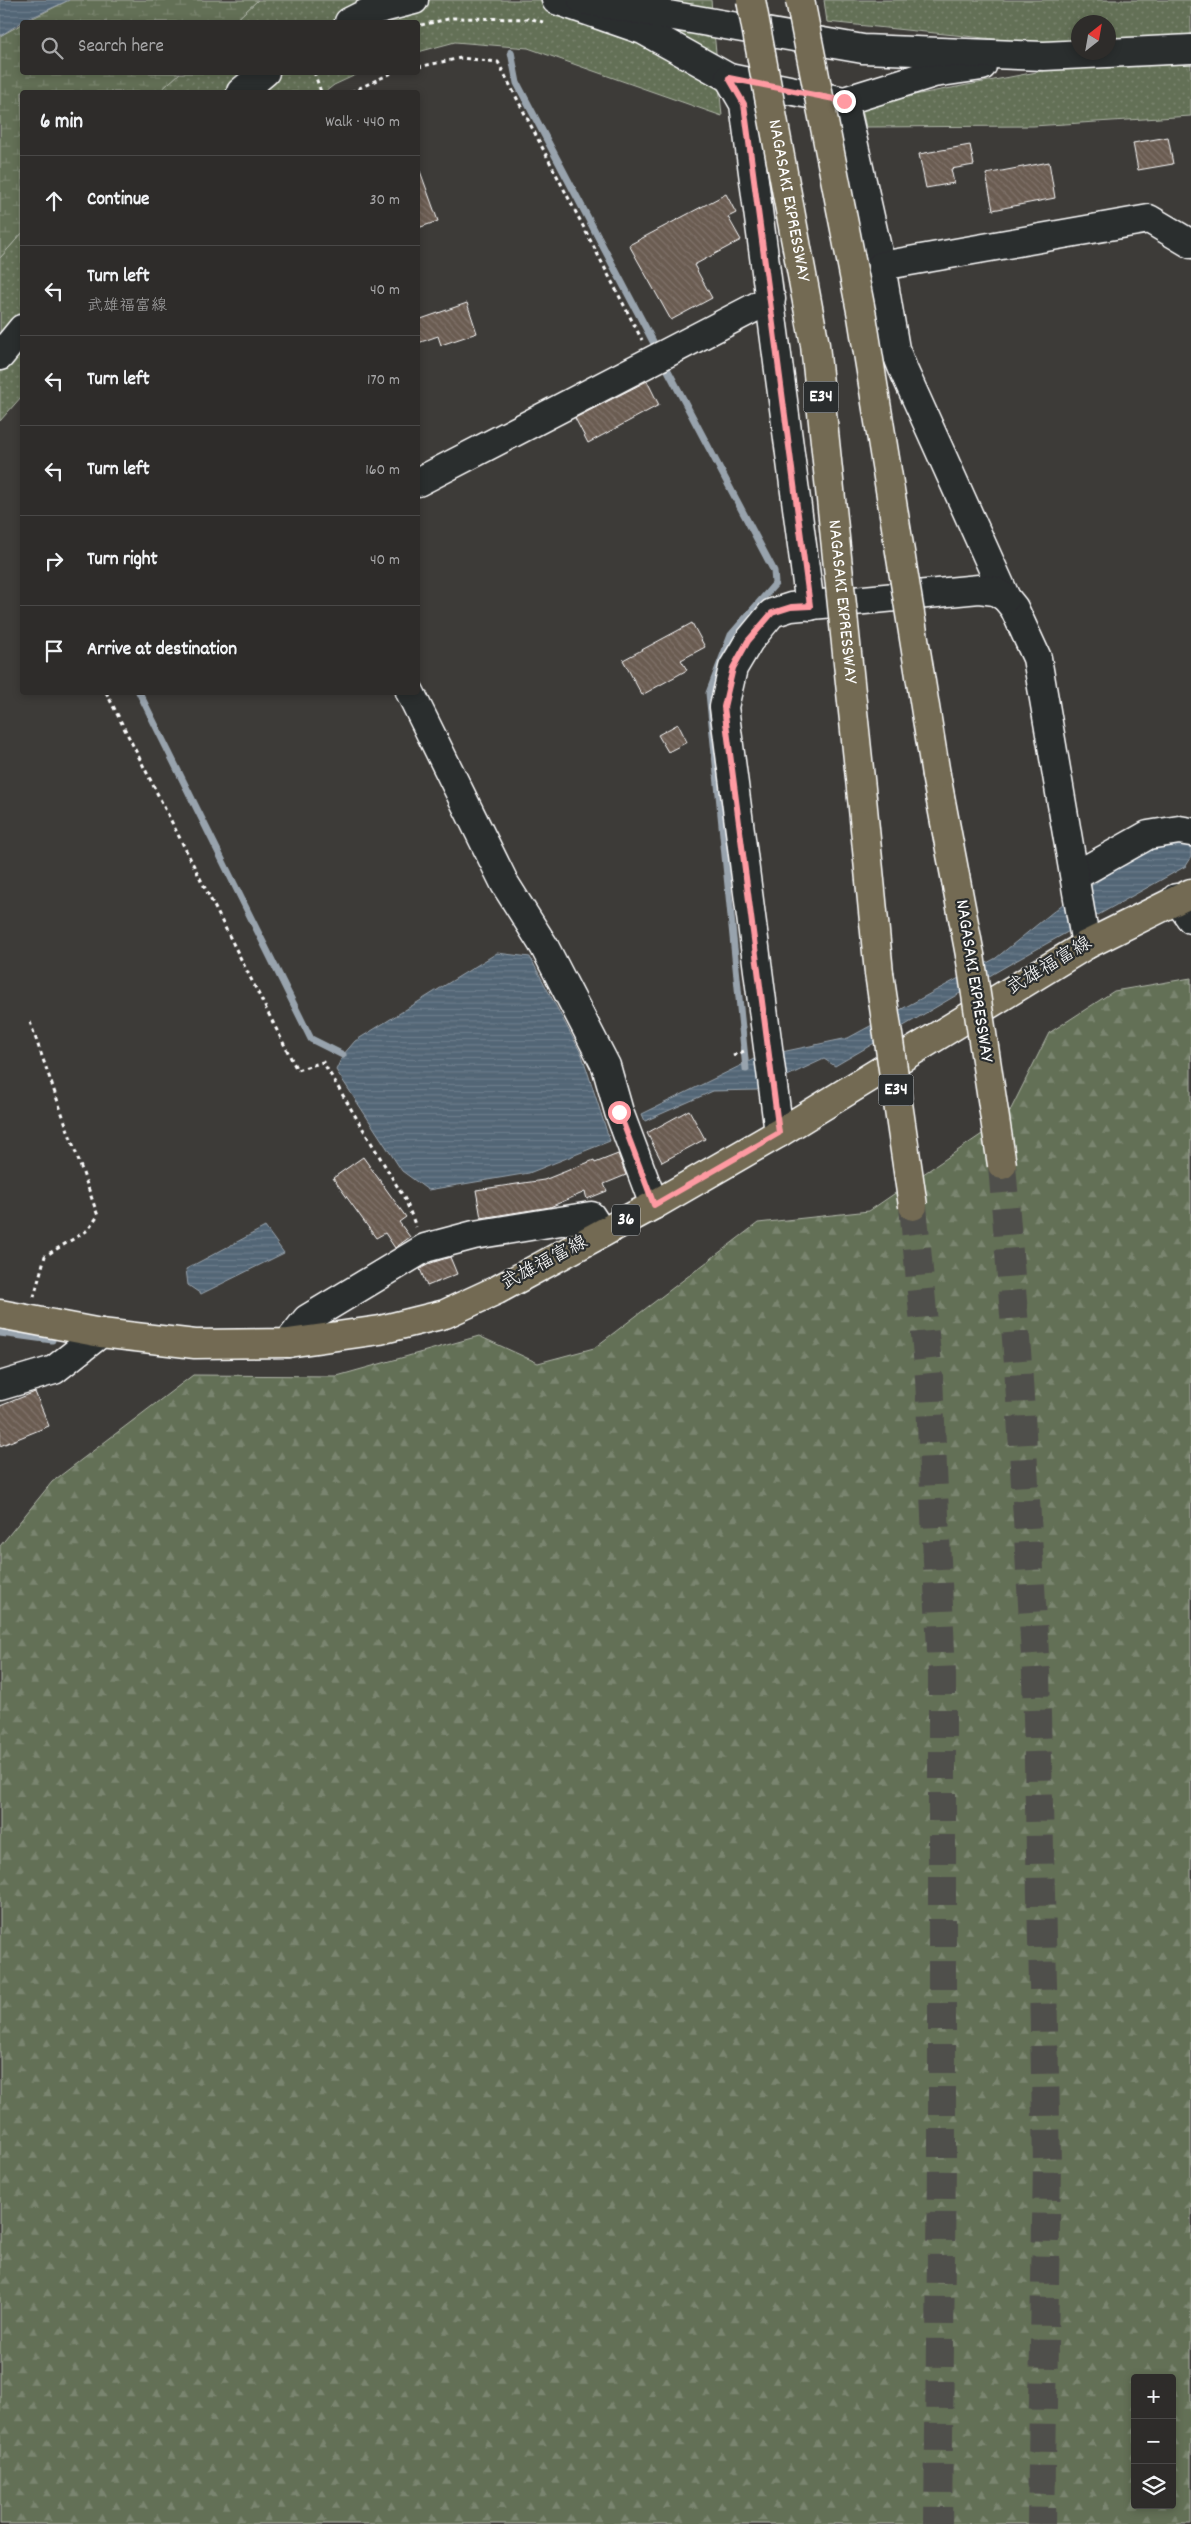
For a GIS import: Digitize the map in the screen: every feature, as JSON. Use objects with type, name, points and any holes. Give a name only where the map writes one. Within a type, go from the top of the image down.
[{"type":"main road","name":"NAGASAKI EXPRESSWAY","points":[[751,0],[815,345],[880,973],[913,1206]]},
{"type":"main road","name":"NAGASAKI EXPRESSWAY","points":[[800,0],[862,316],[936,775],[970,955],[1002,1165]]},
{"type":"main road","name":"武雄福富線","points":[[0,1314],[101,1333],[195,1344],[288,1343],[380,1330],[445,1314],[497,1290],[654,1205],[779,1133],[1084,938],[1186,903]]},
{"type":"street","points":[[353,20],[371,11],[414,0]]},
{"type":"street","points":[[582,0],[864,49],[1044,56],[1191,49]]},
{"type":"street","points":[[553,12],[643,30],[729,78],[844,101],[934,74],[1044,56]]},
{"type":"street","points":[[243,90],[261,75]]},
{"type":"street","points":[[729,78],[744,104],[810,606]]},
{"type":"street","points":[[844,101],[881,266],[898,356],[1006,598],[1014,608],[1037,658],[1076,881],[1084,938]]},
{"type":"street","points":[[881,266],[1149,219],[1191,244]]},
{"type":"street","points":[[420,481],[771,299]]},
{"type":"street","points":[[0,356],[20,331]]},
{"type":"street","points":[[779,1133],[724,707],[733,668],[748,641],[772,613],[791,607],[979,589],[994,591],[1006,598]]},
{"type":"street","points":[[411,695],[505,884],[544,946],[606,1066],[619,1112],[654,1205]]},
{"type":"street","points":[[1076,881],[1148,834],[1179,830],[1191,832]]},
{"type":"street","points":[[288,1343],[308,1319],[425,1248],[474,1236],[591,1216],[602,1233]]},
{"type":"street","points":[[0,1386],[54,1370],[101,1333]]},
{"type":"path","points":[[420,26],[453,18],[532,19],[553,12]]},
{"type":"path","points":[[420,67],[461,58],[498,62],[661,356]]},
{"type":"path","points":[[315,75],[321,90]]},
{"type":"path","points":[[355,90],[384,75]]},
{"type":"path","points":[[108,695],[297,1070],[323,1062],[406,1201],[425,1248]]},
{"type":"path","points":[[28,1320],[45,1256],[88,1230],[98,1216],[30,1022]]},
{"type":"green space","points":[[69,0],[258,0],[236,20],[29,20]]},
{"type":"green space","points":[[258,0],[711,0],[722,116],[528,48],[455,42],[420,51],[420,20],[236,20]]},
{"type":"green space","points":[[824,0],[1191,0],[1191,116],[1033,126],[866,127],[861,105],[1058,68],[1053,45],[827,22]]},
{"type":"green space","points":[[20,25],[20,75],[178,75],[161,90],[20,90],[20,235],[0,258],[0,36]]},
{"type":"green space","points":[[178,75],[356,75],[328,90],[161,90]]},
{"type":"green space","points":[[20,235],[20,398],[0,421],[0,258]]},
{"type":"green space","points":[[1191,978],[1191,2524],[0,2524],[0,1546],[52,1482],[193,1375],[337,1376],[479,1336],[538,1363],[594,1348],[758,1223],[869,1211],[1007,1117],[1049,1033],[1114,991]]},
{"type":"water","points":[[0,0],[69,0],[26,20],[20,20],[20,23],[0,36]]},
{"type":"water","points":[[1177,840],[1191,843],[1191,858],[1186,866],[1003,968],[835,1066],[824,1059],[757,1090],[713,1091],[645,1121],[642,1114],[758,1057],[848,1038],[996,958],[1064,903],[1145,851]]},
{"type":"water","points":[[497,953],[530,957],[582,1055],[610,1141],[529,1173],[428,1190],[402,1171],[336,1070],[343,1055],[355,1041]]},
{"type":"water","points":[[265,1227],[284,1253],[201,1294],[188,1285],[186,1269]]},
{"type":"building","points":[[1168,137],[1173,164],[1138,170],[1133,143]]},
{"type":"building","points":[[970,145],[974,165],[951,169],[954,183],[926,188],[919,154]]},
{"type":"building","points":[[1049,162],[1055,198],[993,210],[986,174]]},
{"type":"building","points":[[420,171],[438,221],[420,227]]},
{"type":"building","points":[[726,194],[736,213],[728,217],[741,240],[694,265],[712,298],[671,320],[629,245]]},
{"type":"building","points":[[467,303],[477,333],[441,345],[438,336],[420,342],[420,319]]},
{"type":"building","points":[[647,381],[659,405],[588,443],[575,418]]},
{"type":"building","points":[[692,623],[705,647],[681,660],[687,670],[642,695],[623,660]]},
{"type":"building","points":[[678,724],[687,742],[668,752],[658,735]]},
{"type":"building","points":[[689,1110],[705,1139],[662,1162],[647,1133]]},
{"type":"building","points":[[618,1154],[626,1175],[604,1184],[607,1191],[587,1199],[585,1192],[550,1207],[481,1218],[476,1190],[544,1180],[594,1160],[595,1163]]},
{"type":"building","points":[[363,1157],[406,1217],[399,1222],[410,1237],[395,1248],[385,1233],[376,1238],[333,1178]]},
{"type":"building","points":[[450,1257],[457,1274],[427,1286],[420,1269]]},
{"type":"building","points":[[35,1392],[49,1426],[0,1446],[0,1406]]},
{"type":"waterway","points":[[511,52],[517,83],[658,351]]},
{"type":"waterway","points":[[663,361],[774,571],[775,584],[731,635],[709,693],[746,1069]]},
{"type":"waterway","points":[[140,695],[311,1039],[343,1055]]},
{"type":"waterway","points":[[0,1333],[52,1340]]},
{"type":"tunnel","points":[[1002,1165],[1018,1364],[1036,1672],[1047,2163],[1041,2524]]},
{"type":"tunnel","points":[[913,1206],[929,1377],[942,1675],[942,2164],[938,2524]]},
{"type":"route","points":[[619,1112],[654,1205],[779,1133],[724,707],[733,668],[748,641],[772,613],[791,607],[810,606],[744,104],[729,78],[844,101]]}]
